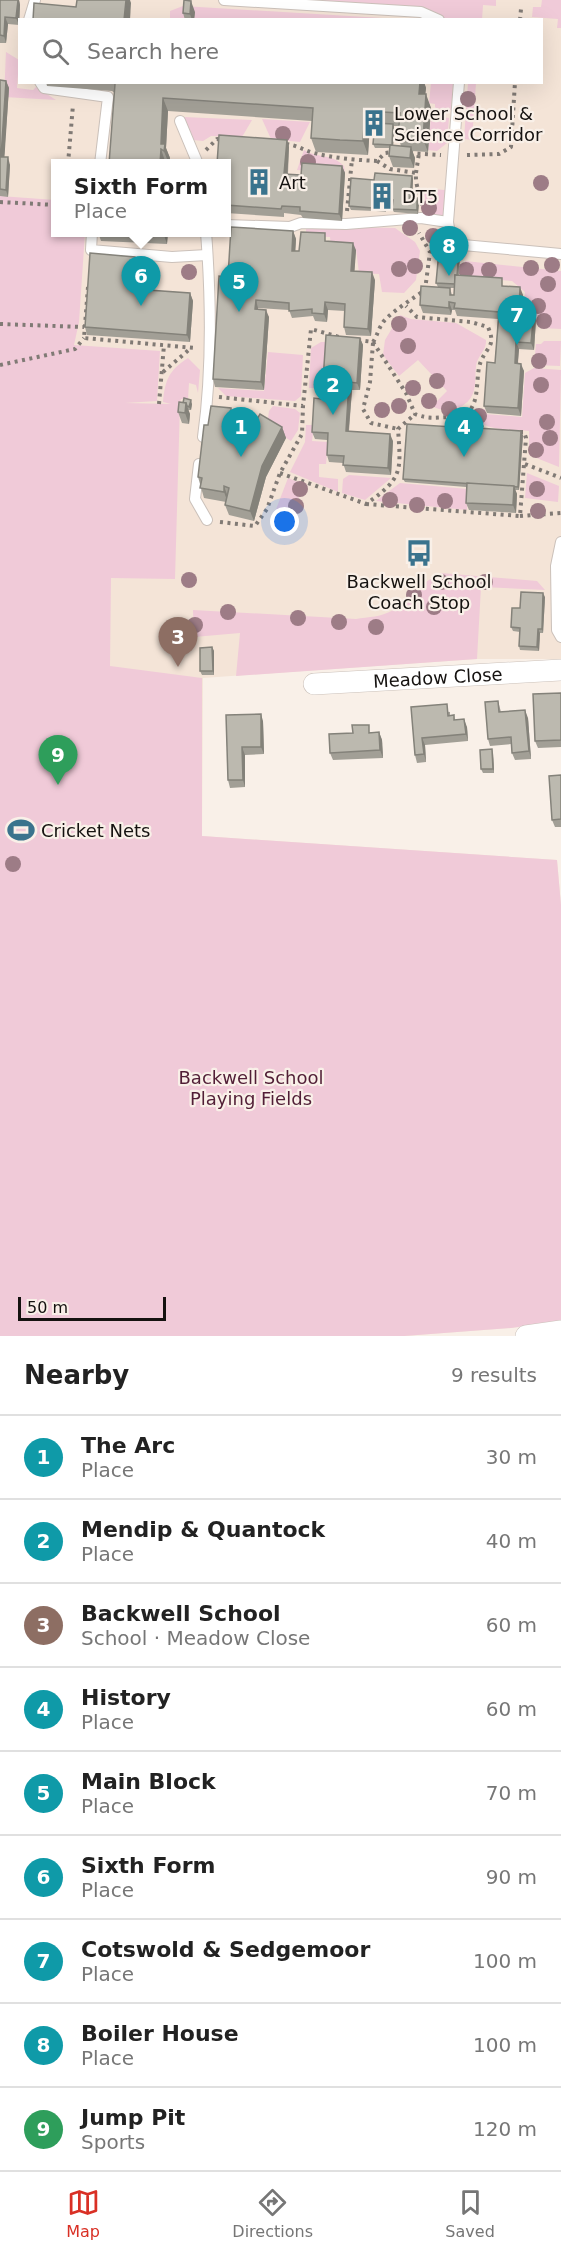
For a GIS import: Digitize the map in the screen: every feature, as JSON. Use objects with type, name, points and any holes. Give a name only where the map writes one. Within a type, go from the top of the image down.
[{"type":"street","name":"Meadow Close","points":[[314,684],[561,670]]},
{"type":"street","points":[[526,1336],[561,1331]]},
{"type":"lane","points":[[30,18],[35,0]]},
{"type":"lane","points":[[224,0],[421,12],[434,18]]},
{"type":"lane","points":[[41,84],[44,88],[108,97],[101,159]]},
{"type":"lane","points":[[459,84],[448,222],[450,234],[463,245],[556,253]]},
{"type":"lane","points":[[180,122],[197,159]]},
{"type":"lane","points":[[231,225],[290,227],[301,223],[346,224],[416,219],[448,222]]},
{"type":"lane","points":[[92,237],[92,250],[172,257],[207,255]]},
{"type":"lane","points":[[206,237],[210,283],[208,396],[195,499],[207,520]]},
{"type":"lane","points":[[561,542],[556,566],[557,630],[561,637]]},
{"type":"path","points":[[520,18],[522,9]]},
{"type":"path","points":[[377,161],[385,153],[455,156],[499,154],[511,147],[515,84]]},
{"type":"path","points":[[68,159],[74,92]]},
{"type":"path","points":[[200,159],[217,139],[228,140]]},
{"type":"path","points":[[275,144],[298,145],[313,153],[377,161],[390,169],[416,173]]},
{"type":"path","points":[[398,429],[371,423],[363,409],[370,382],[373,342],[387,318],[406,306],[424,290],[430,252],[416,219],[422,198],[416,188],[418,153]]},
{"type":"path","points":[[346,224],[352,159]]},
{"type":"path","points":[[0,202],[51,206]]},
{"type":"path","points":[[0,365],[75,349],[84,338],[88,283]]},
{"type":"path","points":[[406,306],[417,317],[471,322],[488,327],[492,338],[490,350],[481,361],[477,394],[471,408],[460,417]]},
{"type":"path","points":[[0,324],[84,327]]},
{"type":"path","points":[[207,520],[255,526],[267,509],[280,473],[302,434],[311,329],[345,339]]},
{"type":"path","points":[[84,338],[191,348],[163,372]]},
{"type":"path","points":[[354,340],[373,342]]},
{"type":"path","points":[[373,342],[406,393],[415,414],[430,420],[460,417],[484,429],[494,430]]},
{"type":"path","points":[[159,404],[164,345]]},
{"type":"path","points":[[208,396],[303,406]]},
{"type":"path","points":[[366,504],[387,489],[399,474],[398,429],[415,414]]},
{"type":"path","points":[[514,431],[526,434],[520,516]]},
{"type":"path","points":[[525,464],[561,478]]},
{"type":"path","points":[[280,473],[366,504],[520,516],[561,513]]},
{"type":"shaded area","points":[[0,0],[561,0],[561,659],[477,659],[203,678],[202,836],[557,860],[561,905],[561,1321],[511,1328],[404,1336],[0,1336]]},
{"type":"green space","points":[[291,0],[496,0],[496,6],[483,5],[482,18],[436,18]]},
{"type":"green space","points":[[542,0],[561,0],[561,28],[557,28],[558,19],[532,17],[533,7],[541,7]]},
{"type":"green space","points":[[183,6],[382,18],[170,18],[170,11]]},
{"type":"green space","points":[[6,52],[18,59],[17,88],[33,90],[36,87],[56,100],[4,97]]},
{"type":"green space","points":[[431,84],[453,84],[451,110],[435,108],[435,104],[429,103]]},
{"type":"green space","points":[[468,84],[476,84],[472,140],[464,139]]},
{"type":"green space","points":[[431,116],[449,118],[447,143],[437,151],[428,150]]},
{"type":"green space","points":[[184,117],[252,120],[242,137],[211,136],[203,141],[193,140]]},
{"type":"green space","points":[[262,119],[310,122],[300,142],[271,139]]},
{"type":"green space","points":[[304,150],[340,162],[344,166],[345,173],[297,170]]},
{"type":"green space","points":[[418,188],[445,190],[443,217],[424,215],[425,197]]},
{"type":"green space","name":"Backwell School Playing Fields","points":[[0,196],[51,200],[51,237],[85,237],[79,322],[74,345],[160,351],[157,401],[125,403],[171,404],[163,402],[165,388],[172,371],[188,358],[200,370],[198,393],[196,385],[189,383],[188,399],[181,399],[180,404],[175,579],[111,578],[110,666],[202,678],[202,836],[557,860],[561,905],[561,1321],[511,1328],[404,1336],[0,1336]]},
{"type":"green space","points":[[306,226],[395,228],[415,242],[420,251],[416,280],[404,293],[382,292],[379,274],[359,273],[356,249],[331,245],[330,237],[306,236]]},
{"type":"green space","points":[[465,261],[561,271],[561,329],[541,328],[541,317],[524,315],[525,292],[512,281],[465,277]]},
{"type":"green space","points":[[400,315],[411,319],[456,323],[486,340],[477,362],[472,396],[463,405],[451,410],[432,406],[447,391],[418,360],[399,376],[383,355],[385,340]]},
{"type":"green space","points":[[544,341],[561,341],[560,366],[534,365],[536,344]]},
{"type":"green space","points":[[321,342],[326,342],[323,388],[309,388],[311,348]]},
{"type":"green space","points":[[268,352],[303,355],[301,396],[295,401],[226,396],[218,388],[264,391]]},
{"type":"green space","points":[[534,368],[561,370],[559,467],[529,455],[529,431],[490,427],[472,415],[475,410],[485,409],[485,414],[522,417],[525,373]]},
{"type":"green space","points":[[273,406],[295,409],[300,413],[298,430],[291,441],[267,426],[269,411]]},
{"type":"green space","points":[[306,425],[314,425],[312,441],[328,442],[326,464],[319,464],[319,477],[338,479],[338,492],[290,472],[305,442]]},
{"type":"green space","points":[[527,473],[559,486],[558,502],[525,498]]},
{"type":"green space","points":[[349,475],[391,478],[365,500],[342,493],[343,479]]},
{"type":"green space","points":[[288,478],[300,483],[305,492],[299,492],[298,509],[284,524],[275,512]]},
{"type":"green space","points":[[400,483],[468,489],[467,510],[376,501]]},
{"type":"green space","points":[[441,573],[537,581],[545,590],[481,587],[477,659],[236,676],[240,633],[194,637],[193,610],[356,619],[370,617],[393,610],[427,581]]},
{"type":"building","points":[[0,0],[18,0],[16,18],[5,17],[4,36],[0,35]]},
{"type":"building","points":[[77,0],[126,0],[124,18],[33,18],[34,3],[76,7]]},
{"type":"building","points":[[184,0],[191,1],[190,14],[183,13]]},
{"type":"building","points":[[0,80],[6,81],[1,157],[8,157],[6,190],[0,189]]},
{"type":"building","name":"Lower School & Science Corridor","points":[[115,84],[420,84],[419,94],[426,94],[423,139],[398,137],[400,113],[365,111],[363,141],[311,138],[313,108],[163,98],[161,144],[165,144],[164,151],[161,149],[160,159],[109,159]]},
{"type":"building","points":[[375,123],[393,124],[392,145],[373,144]]},
{"type":"building","name":"Art","points":[[219,135],[287,140],[284,174],[301,175],[302,163],[342,166],[339,214],[300,211],[300,207],[282,206],[281,209],[231,205],[231,159],[217,159]]},
{"type":"building","points":[[390,145],[411,147],[410,158],[389,156]]},
{"type":"building","name":"DT5","points":[[375,173],[412,176],[410,198],[417,198],[417,210],[392,209],[393,200],[384,199],[382,194],[372,194],[373,208],[349,206],[351,178],[374,180]]},
{"type":"building","points":[[372,194],[382,194],[382,201],[372,201]]},
{"type":"building","points":[[231,227],[293,231],[292,251],[299,251],[301,232],[325,233],[325,241],[353,243],[351,271],[372,272],[368,329],[344,327],[345,304],[325,302],[324,314],[312,313],[312,309],[289,311],[289,303],[256,300],[255,309],[266,310],[261,382],[213,379],[219,276],[228,277]]},
{"type":"building","points":[[439,251],[459,252],[455,284],[436,283]]},
{"type":"building","points":[[90,253],[135,257],[134,276],[148,277],[148,290],[190,293],[187,335],[85,327]]},
{"type":"building","points":[[455,275],[502,278],[502,286],[520,287],[519,310],[534,311],[531,343],[516,342],[515,363],[521,364],[518,408],[484,406],[487,362],[495,363],[499,312],[454,308],[455,303],[449,302],[449,308],[420,305],[421,286],[450,288],[450,295],[454,295]]},
{"type":"building","points":[[326,335],[360,338],[357,383],[349,382],[346,431],[390,434],[388,468],[343,465],[344,456],[327,455],[328,433],[312,432],[314,398],[328,400],[329,381],[323,381]]},
{"type":"building","points":[[184,398],[191,400],[189,407],[183,403]]},
{"type":"building","points":[[179,402],[186,403],[185,413],[178,412]]},
{"type":"building","points":[[211,406],[231,408],[231,415],[256,421],[260,414],[282,427],[262,466],[250,511],[225,505],[229,488],[224,486],[224,492],[200,488],[202,478],[198,477],[204,425],[208,425]]},
{"type":"building","points":[[454,421],[478,424],[478,428],[521,431],[518,487],[403,479],[407,424],[453,427]]},
{"type":"building","points":[[467,483],[514,486],[513,505],[466,503]]},
{"type":"building","points":[[521,592],[543,593],[542,629],[538,629],[537,647],[519,646],[520,628],[511,627],[512,608],[520,608]]},
{"type":"building","points":[[212,647],[213,671],[200,671],[200,648]]},
{"type":"building","points":[[561,693],[561,740],[535,741],[533,694]]},
{"type":"building","points":[[498,701],[499,712],[525,710],[529,751],[512,753],[511,737],[488,739],[485,702]]},
{"type":"building","points":[[447,704],[448,716],[454,715],[454,720],[464,719],[466,734],[422,738],[424,754],[415,755],[411,707]]},
{"type":"building","points":[[261,714],[261,747],[242,747],[243,780],[228,780],[226,715]]},
{"type":"building","points":[[352,725],[369,725],[369,733],[379,732],[380,750],[330,753],[329,734],[353,733]]},
{"type":"building","points":[[492,749],[493,769],[481,769],[480,750]]},
{"type":"building","points":[[561,775],[561,819],[552,820],[549,776]]},
{"type":"place","name":"Lower School & Science Corridor","points":[[374,123]]},
{"type":"place","name":"Art","points":[[259,182]]},
{"type":"place","name":"DT5","points":[[382,196]]},
{"type":"place","name":"Boiler House","points":[[449,276]]},
{"type":"place","name":"Sixth Form","points":[[141,306]]},
{"type":"place","name":"Main Block","points":[[239,312]]},
{"type":"place","name":"Cotswold & Sedgemoor","points":[[517,345]]},
{"type":"place","name":"Mendip & Quantock","points":[[333,415]]},
{"type":"place","name":"The Arc","points":[[241,457]]},
{"type":"place","name":"History","points":[[464,457]]},
{"type":"place","name":"Backwell School Coach Stop","points":[[419,553]]},
{"type":"place","name":"Backwell School","points":[[178,667]]},
{"type":"place","name":"Jump Pit","points":[[58,785]]},
{"type":"place","name":"Cricket Nets","points":[[21,830]]}]
